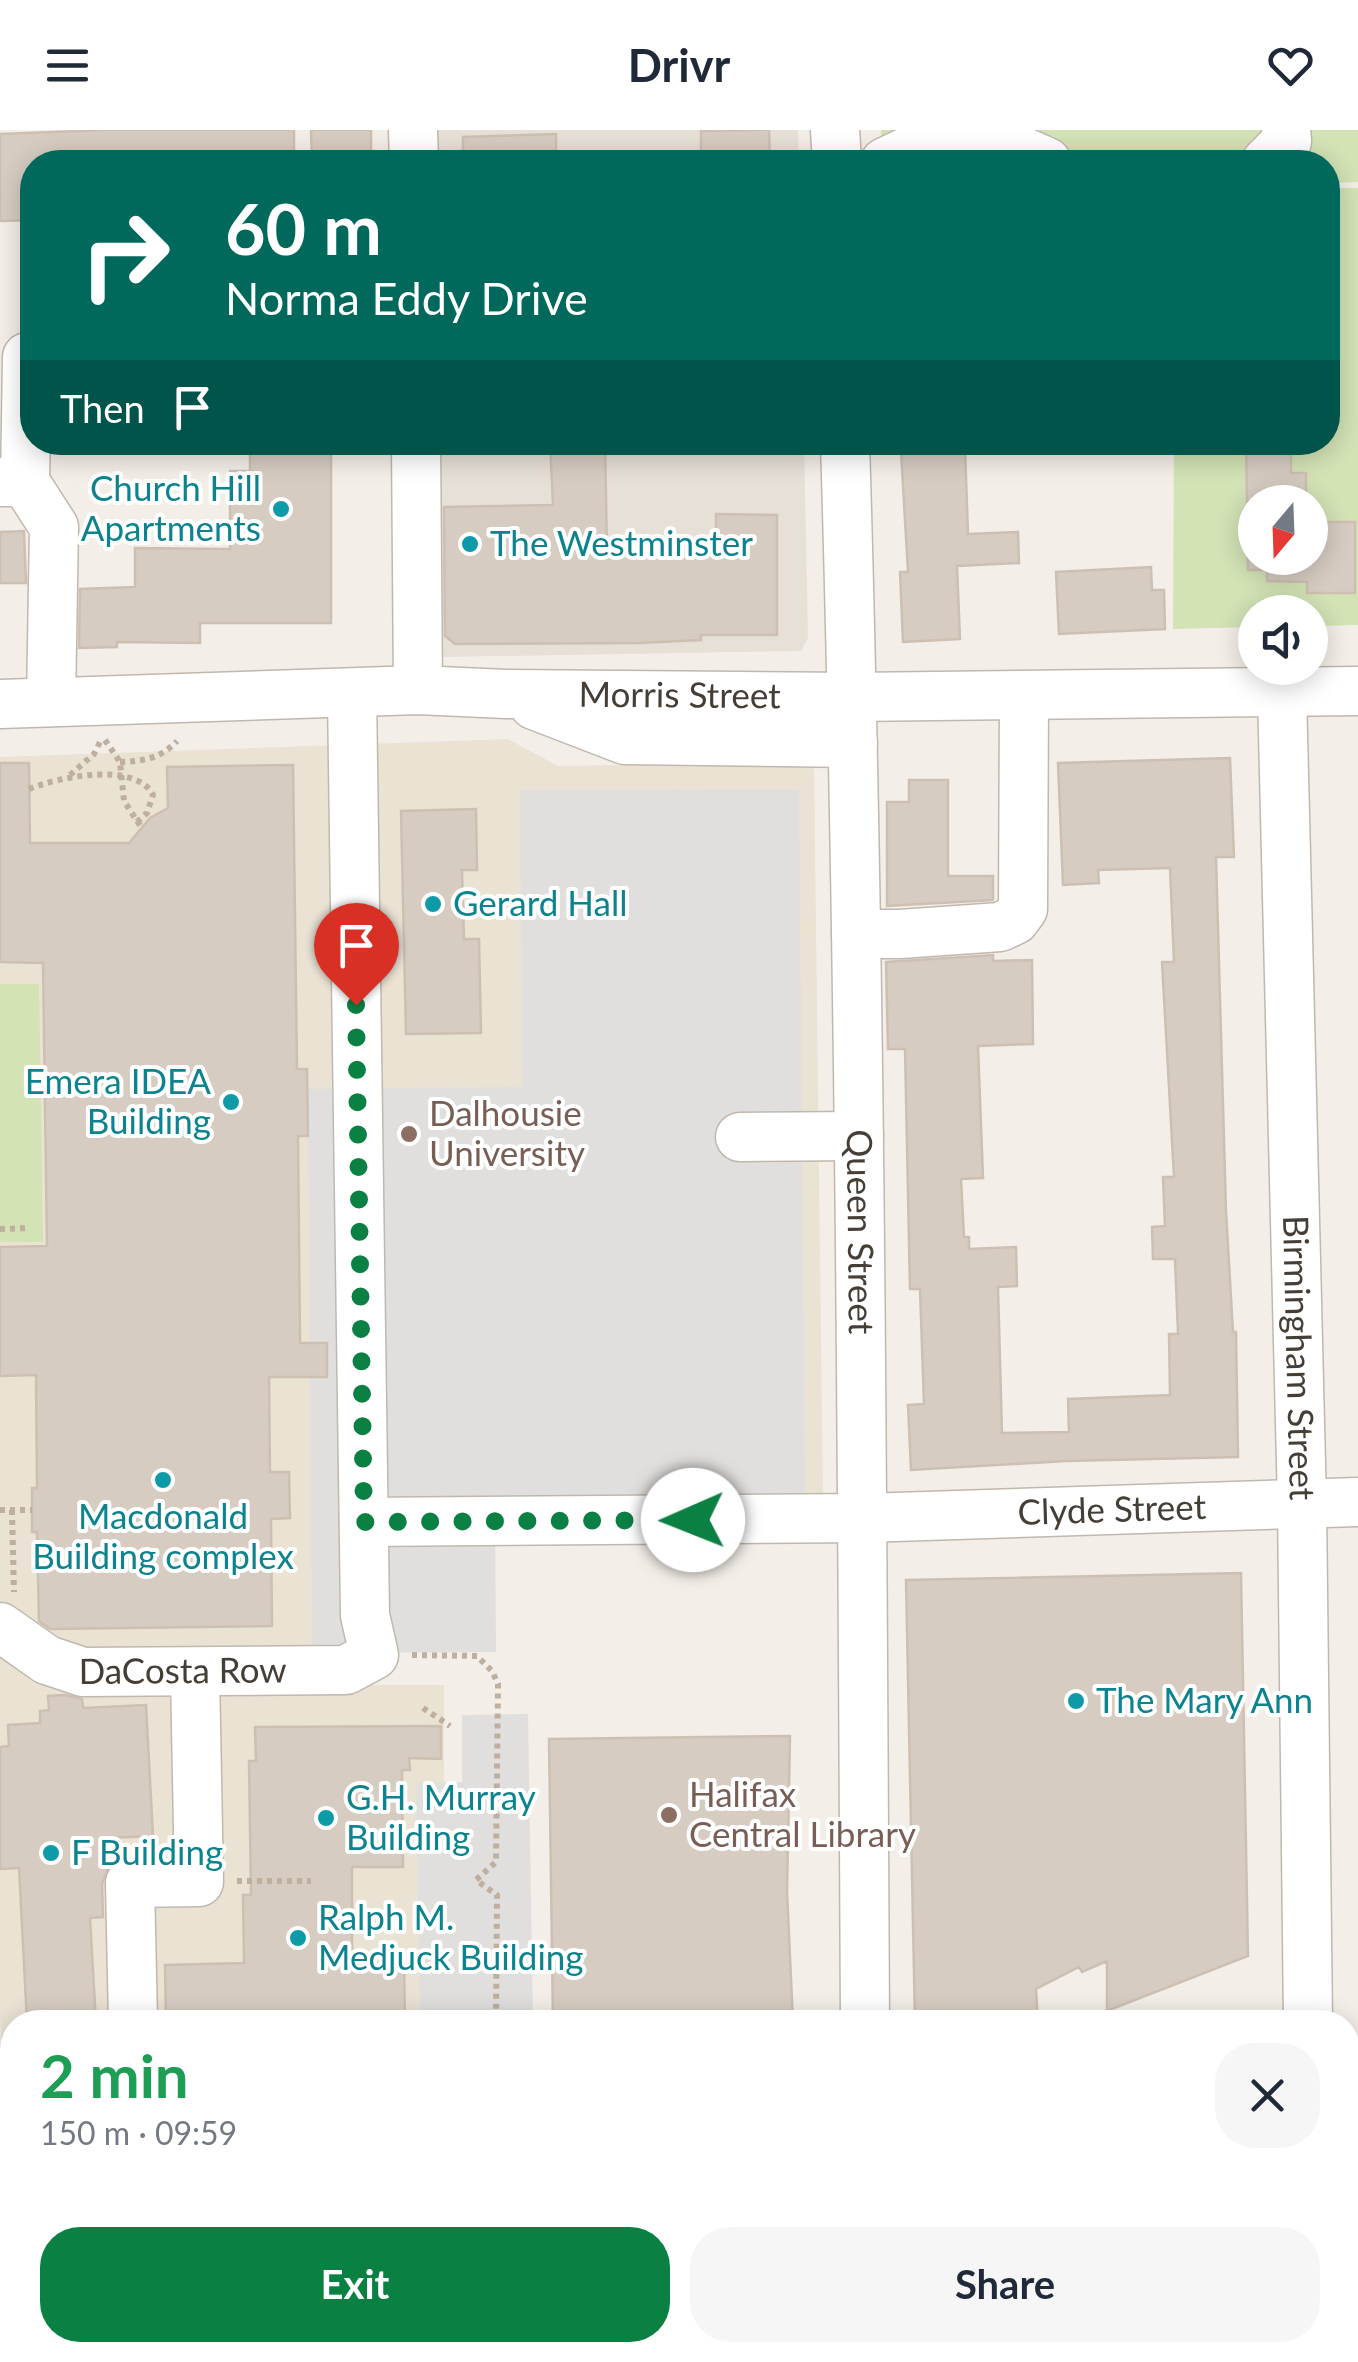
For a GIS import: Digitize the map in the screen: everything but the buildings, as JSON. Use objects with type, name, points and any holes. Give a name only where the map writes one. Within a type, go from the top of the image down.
[{"type":"street","points":[[910,150],[953,130]]},
{"type":"street","points":[[975,130],[1020,150]]},
{"type":"street","points":[[20,420],[13,482],[54,527],[51,702]]},
{"type":"street","points":[[416,455],[418,690]]},
{"type":"street","name":"Queen Street","points":[[845,455],[854,743],[864,1518],[865,2010]]},
{"type":"street","name":"Morris Street","points":[[0,704],[418,690],[853,697],[1358,692]]},
{"type":"street","points":[[352,693],[365,1615],[389,1655]]},
{"type":"street","points":[[506,694],[625,740],[854,743]]},
{"type":"street","name":"Birmingham Street","points":[[1282,694],[1302,1504],[1308,2010]]},
{"type":"street","points":[[856,934],[1000,926],[1015,920],[1023,909],[1024,696]]},
{"type":"street","points":[[740,1136],[859,1136]]},
{"type":"street","name":"Clyde Street","points":[[364,1522],[864,1518],[1358,1502]]},
{"type":"street","name":"DaCosta Row","points":[[7,1632],[46,1660],[82,1672],[346,1670],[389,1655]]},
{"type":"street","points":[[133,2010],[130,1882],[199,1882],[195,1673]]},
{"type":"path","points":[[120,762],[160,755],[182,732]]},
{"type":"path","points":[[29,789],[67,777],[120,776],[142,782],[153,795],[139,824],[124,801],[120,776],[120,762],[102,734],[94,754],[67,777]]},
{"type":"path","points":[[0,1229],[29,1228]]},
{"type":"path","points":[[0,1510],[32,1510]]},
{"type":"path","points":[[7,1632],[12,1510]]},
{"type":"path","points":[[389,1655],[477,1656],[492,1670],[498,1684],[496,1862],[476,1880],[496,1895],[496,2010]]},
{"type":"path","points":[[423,1708],[450,1726]]},
{"type":"path","points":[[199,1882],[311,1880]]},
{"type":"shaded area","points":[[422,130],[798,130],[799,150],[423,150]]},
{"type":"shaded area","points":[[428,455],[804,455],[808,638],[801,651],[442,657],[431,647]]},
{"type":"shaded area","name":"Dalhousie University","points":[[508,739],[558,766],[814,762],[823,1502],[320,1508],[323,1685],[444,1685],[444,2010],[0,2010],[0,757]]},
{"type":"shaded area","points":[[799,789],[805,1504],[495,1507],[496,1652],[312,1653],[308,1089],[522,1087],[520,790]]},
{"type":"shaded area","points":[[528,1714],[533,2010],[420,2010],[416,1783],[462,1782],[462,1715]]},
{"type":"green space","points":[[881,130],[1358,130],[1358,182],[1340,183],[1340,150],[881,150]]},
{"type":"green space","points":[[1340,188],[1358,188],[1358,625],[1328,626],[1328,595],[1238,595],[1238,627],[1173,629],[1174,455],[1340,455]]},
{"type":"green space","points":[[0,984],[39,984],[43,1242],[0,1242]]},
{"type":"place","name":"Church Hill Apartments","points":[[281,509]]},
{"type":"place","name":"The Westminster","points":[[470,544]]},
{"type":"place","name":"Gerard Hall","points":[[433,904]]},
{"type":"place","name":"Emera IDEA Building","points":[[231,1102]]},
{"type":"place","name":"Dalhousie University","points":[[409,1134]]},
{"type":"place","name":"Macdonald Building complex","points":[[163,1480]]},
{"type":"place","name":"The Mary Ann","points":[[1076,1701]]},
{"type":"place","name":"Halifax Central Library","points":[[669,1815]]},
{"type":"place","name":"G.H. Murray Building","points":[[326,1818]]},
{"type":"place","name":"F Building","points":[[51,1853]]},
{"type":"place","name":"Ralph M. Medjuck Building","points":[[298,1938]]},
{"type":"route","points":[[356,1005],[364,1522],[693,1520]]}]
